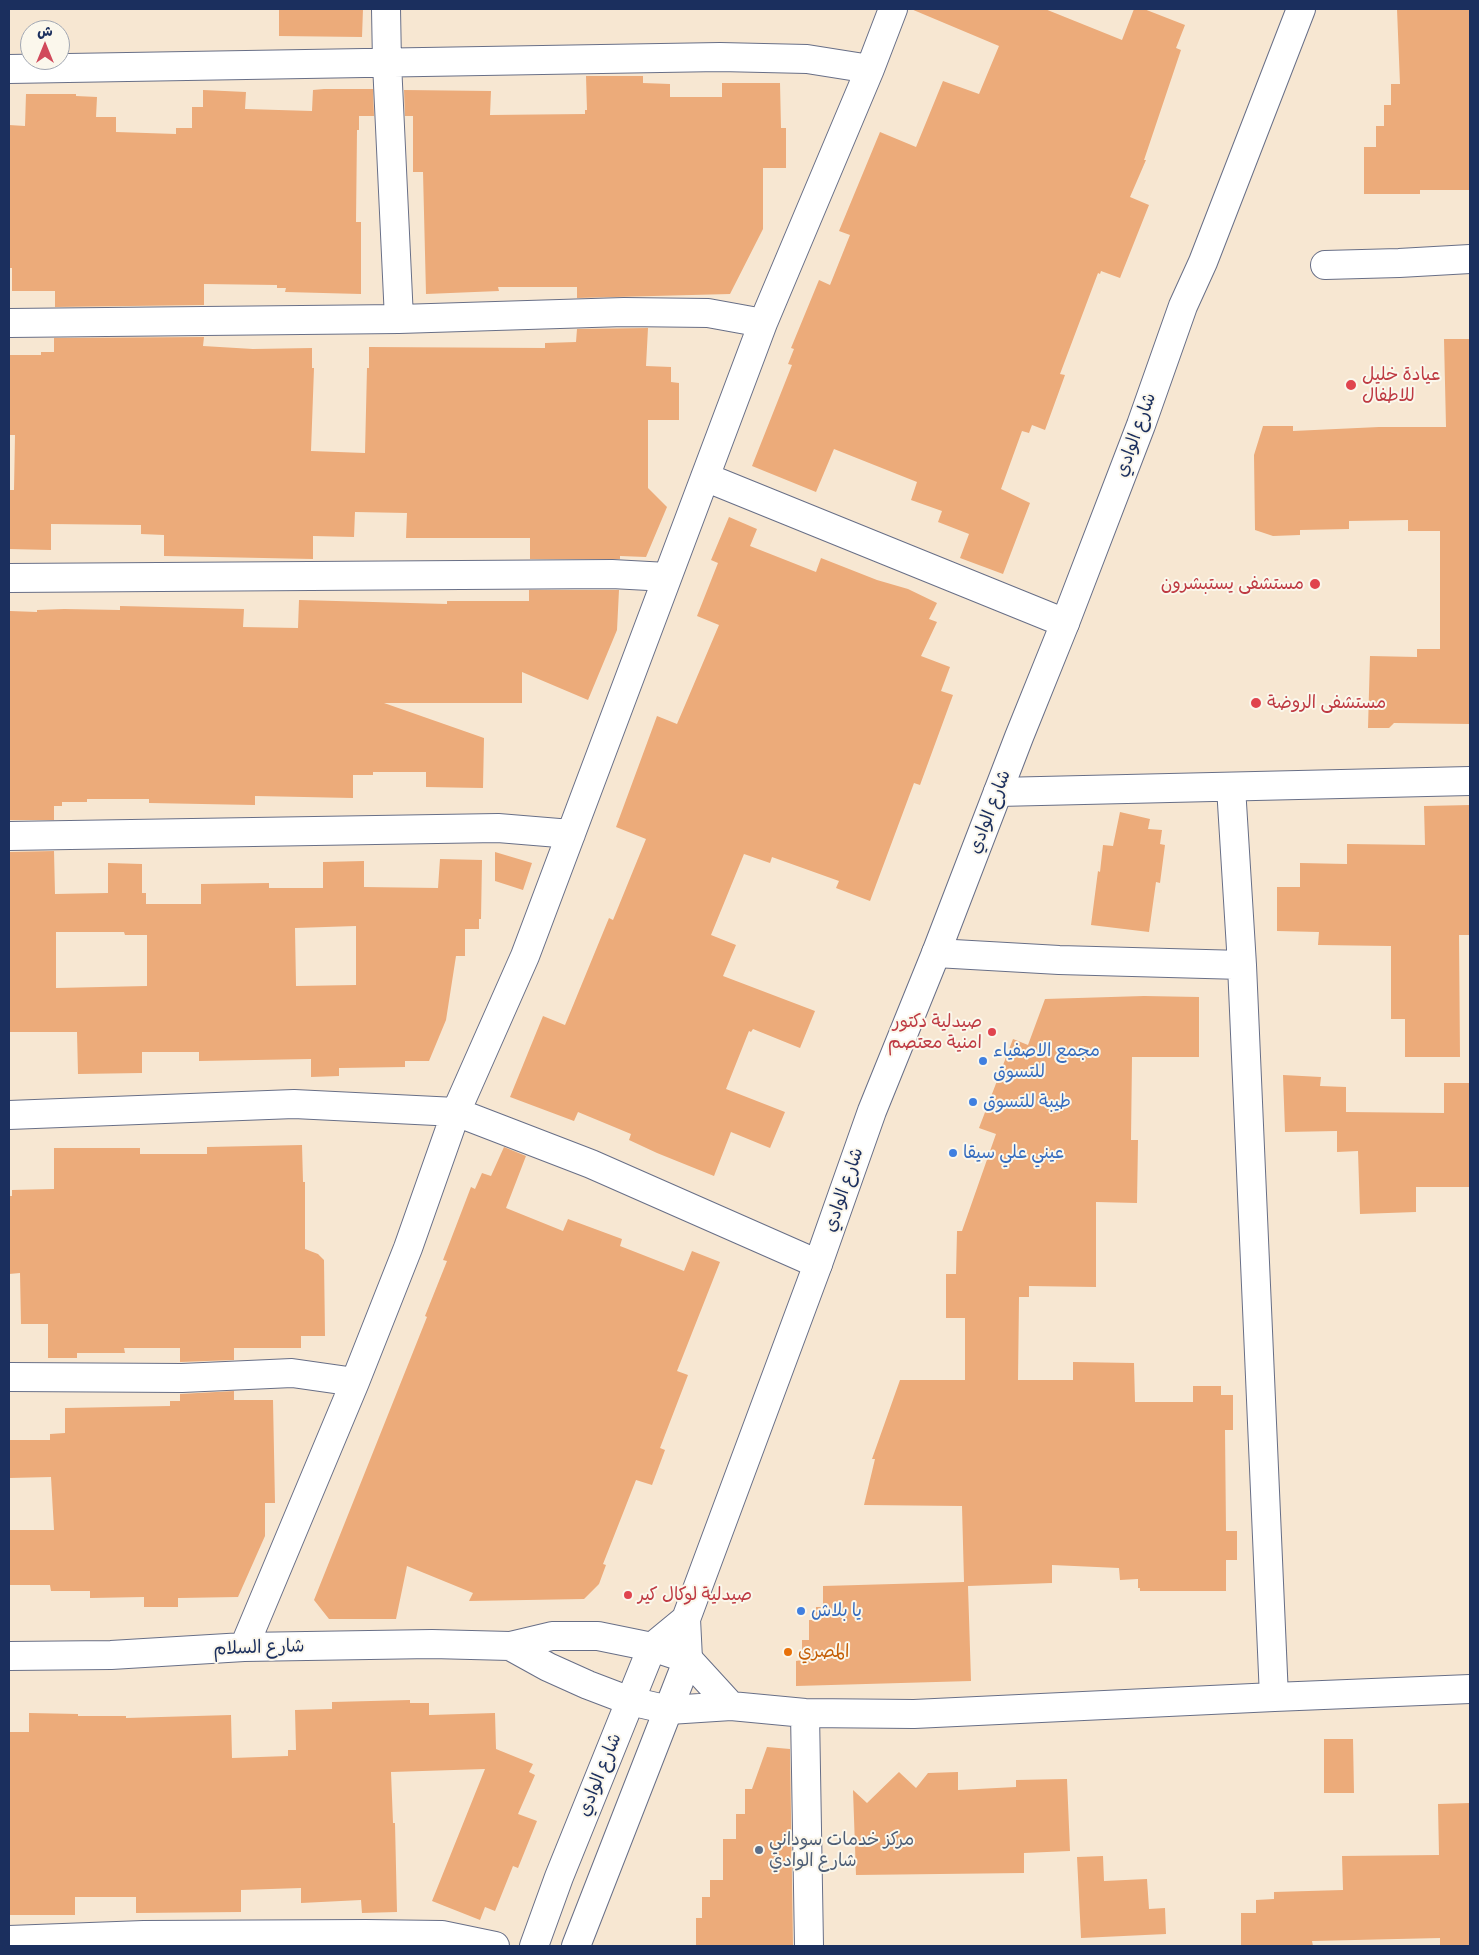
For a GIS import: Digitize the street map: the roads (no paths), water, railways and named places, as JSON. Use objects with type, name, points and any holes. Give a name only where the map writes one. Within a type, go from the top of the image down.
[{"type":"street","points":[[386,9],[399,319]]},
{"type":"street","points":[[244,1647],[355,1382],[408,1248],[456,1112],[525,956],[763,324],[870,69],[893,9]]},
{"type":"street","name":"شارع الوادي","points":[[576,1946],[688,1659],[686,1619],[818,1264],[872,1111],[1065,623],[1183,306],[1203,262],[1301,9]]},
{"type":"street","points":[[9,69],[720,57],[807,59],[870,69]]},
{"type":"street","points":[[1325,265],[1470,259]]},
{"type":"street","points":[[9,323],[399,319],[624,312],[708,313],[763,324]]},
{"type":"street","points":[[705,477],[1065,623]]},
{"type":"street","points":[[9,578],[593,574],[667,577]]},
{"type":"street","points":[[998,792],[1470,781]]},
{"type":"street","points":[[1231,787],[1242,965],[1274,1697]]},
{"type":"street","points":[[9,836],[498,828],[571,834]]},
{"type":"street","points":[[936,953],[1058,960],[1242,965]]},
{"type":"street","points":[[9,1116],[294,1104],[456,1112],[591,1164],[818,1264]]},
{"type":"street","points":[[9,1377],[182,1378],[292,1373],[355,1382]]},
{"type":"street","name":"شارع الوادي","points":[[534,1946],[559,1877],[652,1647],[686,1619]]},
{"type":"street","name":"شارع السلام","points":[[9,1656],[111,1655],[244,1647],[432,1644],[510,1646],[552,1636],[598,1636],[652,1647],[688,1659]]},
{"type":"street","name":"شارع السلام","points":[[510,1646],[580,1682],[630,1701],[669,1710],[731,1706],[805,1713],[914,1714],[1470,1689]]},
{"type":"street","points":[[688,1659],[731,1706]]},
{"type":"street","points":[[805,1713],[809,1946]]},
{"type":"street","points":[[9,1940],[144,1935],[366,1934],[442,1935],[495,1946]]},
{"type":"place","name":"عيادة خليل للاطفال","points":[[1351,385]]},
{"type":"place","name":"مستشفى يستبشرون","points":[[1315,584]]},
{"type":"place","name":"مستشفى الروضة","points":[[1256,703]]},
{"type":"place","name":"صيدلية دكتور امنية معتصم","points":[[992,1032]]},
{"type":"place","name":"مجمع الاصفياء للتسوق","points":[[983,1061]]},
{"type":"place","name":"طيبة للتسوق","points":[[973,1102]]},
{"type":"place","name":"عيني علي سيقا","points":[[953,1153]]},
{"type":"place","name":"صيدلية لوكال كير","points":[[628,1595]]},
{"type":"place","name":"يا بلاش","points":[[801,1611]]},
{"type":"place","name":"المصري","points":[[788,1652]]},
{"type":"place","name":"مركز خدمات سوداني شارع الوادي","points":[[759,1850]]}]
